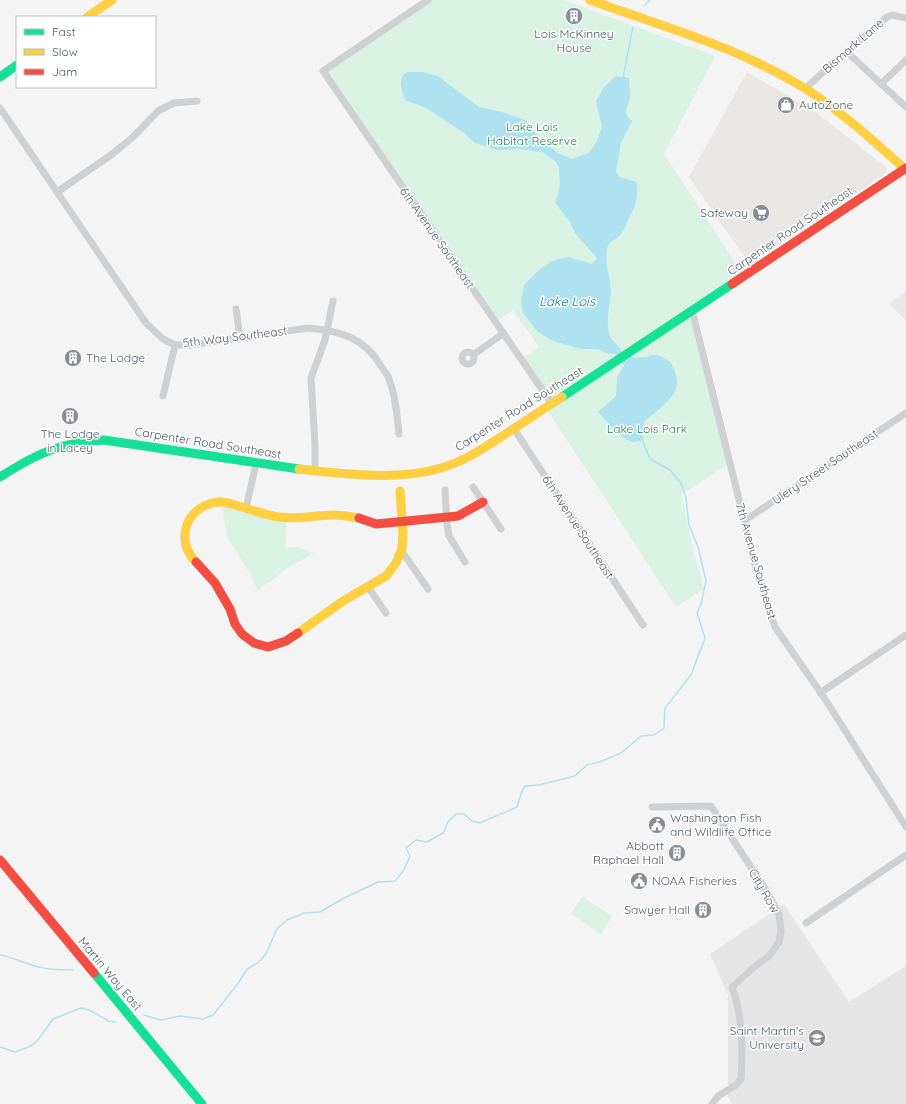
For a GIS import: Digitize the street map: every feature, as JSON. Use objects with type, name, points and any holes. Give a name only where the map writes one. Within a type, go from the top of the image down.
[{"type":"main road","points":[[88,16],[112,0]]},
{"type":"main road","points":[[590,0],[726,49],[762,65],[805,89],[846,117],[906,169]]},
{"type":"main road","points":[[0,77],[16,66]]},
{"type":"main road","name":"Carpenter Road Southeast","points":[[0,477],[19,464],[42,452],[63,445],[84,441],[104,440],[316,472],[402,476],[444,468],[476,452],[552,404],[906,169]]},
{"type":"main road","points":[[400,491],[403,522],[404,533],[401,550],[396,563],[386,576],[324,614],[286,641],[268,647],[254,643],[242,634],[235,624],[230,609],[215,582],[188,554],[185,541],[185,532],[192,515],[199,509],[214,503],[222,502],[271,516],[287,518],[334,515],[360,518],[376,524],[403,522],[458,516],[483,502]]},
{"type":"main road","name":"Martin Way East","points":[[0,860],[202,1104]]},
{"type":"street","name":"6th Avenue Southeast","points":[[428,0],[322,71],[552,404]]},
{"type":"street","name":"Bismark Lane","points":[[805,89],[835,60],[847,52],[887,17],[892,15],[906,18]]},
{"type":"street","points":[[847,52],[906,107]]},
{"type":"street","points":[[881,84],[906,60]]},
{"type":"street","points":[[56,192],[111,155],[133,137],[158,111],[174,103],[196,101]]},
{"type":"street","name":"5th Way Southeast","points":[[0,108],[146,323],[163,339],[175,345],[190,345],[308,328],[327,330],[349,337],[365,345],[378,361],[389,379],[396,408],[399,434]]},
{"type":"street","points":[[316,472],[311,378],[319,359],[333,301]]},
{"type":"street","points":[[236,309],[240,338]]},
{"type":"street","name":"7th Avenue Southeast","points":[[692,310],[757,572],[775,627],[820,692],[906,826]]},
{"type":"street","points":[[473,355],[504,333]]},
{"type":"street","points":[[163,396],[175,345]]},
{"type":"street","name":"Ulery Street Southeast","points":[[744,521],[906,414]]},
{"type":"street","name":"6th Avenue Southeast","points":[[514,428],[643,625]]},
{"type":"street","points":[[246,508],[256,464]]},
{"type":"street","points":[[473,487],[501,529]]},
{"type":"street","points":[[445,490],[449,536],[465,562]]},
{"type":"street","points":[[401,550],[428,589]]},
{"type":"street","points":[[368,587],[386,613]]},
{"type":"street","points":[[820,692],[906,635]]},
{"type":"street","name":"City Row","points":[[652,807],[712,806],[766,890],[779,914],[781,931],[779,942],[769,956],[732,987],[738,1003],[741,1023],[742,1068],[739,1083],[718,1096],[712,1104]]},
{"type":"street","points":[[806,923],[906,855]]},
{"type":"shaded area","points":[[747,72],[813,110],[887,168],[885,174],[750,265],[689,177]]},
{"type":"shaded area","points":[[906,291],[906,320],[889,304]]},
{"type":"shaded area","name":"Saint Martin's University","points":[[784,904],[849,1002],[906,966],[906,1104],[732,1104],[728,1096],[728,995],[710,954]]},
{"type":"green space","name":"Lake Lois Habitat Reserve","points":[[431,0],[564,0],[715,56],[664,154],[744,276],[692,310],[730,463],[682,494],[692,546],[704,589],[676,607],[546,408],[552,401],[523,358],[539,347],[513,310],[498,321],[327,71]]},
{"type":"green space","points":[[222,503],[287,519],[285,548],[297,547],[314,553],[281,572],[276,578],[261,587],[258,591],[249,572],[226,535]]},
{"type":"green space","points":[[582,897],[612,916],[601,934],[571,914]]},
{"type":"water","name":"Lake Lois","points":[[407,72],[422,72],[438,76],[479,107],[502,112],[525,120],[540,139],[558,153],[572,159],[589,153],[597,141],[602,126],[596,101],[604,87],[616,76],[629,78],[630,96],[626,112],[632,121],[621,143],[616,172],[620,177],[637,182],[637,198],[635,206],[624,229],[619,236],[609,244],[607,249],[606,259],[611,292],[608,324],[611,337],[622,352],[635,358],[658,355],[671,362],[677,381],[674,393],[670,399],[644,422],[643,440],[633,442],[623,437],[598,412],[616,396],[617,377],[624,366],[615,354],[606,353],[598,349],[581,349],[553,341],[537,331],[523,313],[521,302],[524,285],[540,269],[554,260],[568,257],[592,264],[597,258],[575,233],[570,222],[555,203],[560,185],[559,167],[555,161],[542,152],[519,149],[498,150],[475,143],[464,133],[426,108],[405,100],[401,88],[401,81]]},
{"type":"waterway","points":[[644,6],[650,0]]},
{"type":"waterway","points":[[623,78],[633,27]]},
{"type":"waterway","points":[[144,1015],[161,1020],[180,1016],[203,1019],[213,1015],[239,982],[247,969],[258,963],[266,954],[277,929],[287,920],[304,913],[320,912],[344,898],[378,882],[395,881],[404,870],[410,856],[406,848],[416,840],[427,842],[443,833],[448,822],[456,814],[464,814],[472,821],[480,823],[517,807],[525,786],[539,785],[575,776],[587,765],[602,761],[621,753],[641,736],[654,735],[664,728],[665,708],[691,675],[705,638],[697,613],[701,604],[706,581],[698,547],[689,525],[686,498],[681,483],[670,470],[650,459],[642,439]]},
{"type":"waterway","points":[[0,955],[43,968],[73,970]]},
{"type":"waterway","points":[[96,960],[103,956]]},
{"type":"waterway","points":[[0,1047],[15,1052],[31,1046],[38,1040],[53,1019],[81,1008],[89,1010],[109,1021],[116,1022]]},
{"type":"traffic: fast","points":[[0,77],[16,66]]},
{"type":"traffic: fast","points":[[562,397],[732,284]]},
{"type":"traffic: fast","points":[[0,477],[25,462],[49,451],[75,443],[104,440],[299,469]]},
{"type":"traffic: fast","points":[[94,973],[202,1104]]},
{"type":"traffic: slow","points":[[88,16],[112,0]]},
{"type":"traffic: slow","points":[[590,0],[674,29],[757,62],[809,91],[835,109],[906,170]]},
{"type":"traffic: slow","points":[[299,469],[352,474],[389,475],[424,472],[441,468],[465,459],[562,397]]},
{"type":"traffic: slow","points":[[298,633],[343,601],[386,576],[396,563],[402,548],[403,533],[400,491]]},
{"type":"traffic: slow","points":[[196,562],[190,555],[186,546],[186,528],[195,512],[211,503],[226,502],[268,515],[286,518],[335,515],[359,518]]},
{"type":"traffic: jam","points":[[732,284],[906,168]]},
{"type":"traffic: jam","points":[[359,518],[376,524],[458,516],[483,502]]},
{"type":"traffic: jam","points":[[196,562],[215,583],[230,609],[235,624],[242,634],[254,643],[268,647],[286,641],[298,633]]},
{"type":"traffic: jam","points":[[0,860],[94,973]]},
{"type":"place","name":"Lois McKinney House","points":[[574,16]]},
{"type":"place","name":"AutoZone","points":[[786,105]]},
{"type":"place","name":"Safeway","points":[[761,213]]},
{"type":"place","name":"The Lodge","points":[[73,358]]},
{"type":"place","name":"The Lodge in Lacey","points":[[70,416]]},
{"type":"place","name":"Washington Fish and Wildlife Office","points":[[657,825]]},
{"type":"place","name":"Abbott Raphael Hall","points":[[677,853]]},
{"type":"place","name":"NOAA Fisheries","points":[[639,881]]},
{"type":"place","name":"Sawyer Hall","points":[[703,910]]},
{"type":"place","name":"Saint Martin's University","points":[[817,1038]]},
{"type":"park label","name":"Lake Lois Park","points":[[647,429]]}]
